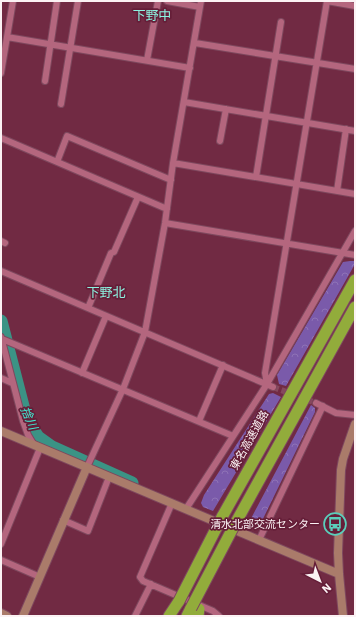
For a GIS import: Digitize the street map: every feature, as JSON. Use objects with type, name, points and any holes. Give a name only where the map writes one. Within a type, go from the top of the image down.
[{"type":"highway","name":"東名高速道路","points":[[170,616],[222,517],[355,280]]},
{"type":"highway","points":[[194,612],[237,524],[355,308]]},
{"type":"street","points":[[1,73],[13,1]]},
{"type":"street","points":[[45,81],[57,1]]},
{"type":"street","points":[[61,104],[78,1]]},
{"type":"street","points":[[147,60],[158,1]]},
{"type":"street","points":[[23,616],[86,467],[123,389],[145,332],[165,224],[173,163],[195,42],[200,4],[167,1]]},
{"type":"street","points":[[270,385],[264,373],[318,62],[327,1],[355,6]]},
{"type":"street","points":[[256,177],[281,22]]},
{"type":"street","points":[[7,37],[190,68]]},
{"type":"street","points":[[195,42],[355,69]]},
{"type":"street","points":[[184,102],[355,130]]},
{"type":"street","points":[[220,141],[226,109]]},
{"type":"street","points":[[337,191],[346,129]]},
{"type":"street","points":[[57,162],[67,136],[171,180]]},
{"type":"street","points":[[1,138],[167,209]]},
{"type":"street","points":[[173,163],[355,194]]},
{"type":"street","points":[[88,308],[111,253],[114,252],[138,197]]},
{"type":"street","points":[[165,224],[355,255]]},
{"type":"street","points":[[186,509],[233,436],[270,385],[355,231]]},
{"type":"street","points":[[1,271],[270,385]]},
{"type":"street","points":[[82,373],[106,316]]},
{"type":"street","points":[[1,338],[233,436]]},
{"type":"street","points":[[1,338],[23,421],[28,435],[37,447]]},
{"type":"street","points":[[199,421],[223,365]]},
{"type":"street","points":[[1,378],[12,383]]},
{"type":"street","points":[[316,403],[336,413],[355,415]]},
{"type":"street","points":[[259,540],[323,406]]},
{"type":"street","points":[[343,616],[339,574],[341,470],[343,459],[355,424]]},
{"type":"street","points":[[1,431],[339,574]]},
{"type":"street","points":[[1,544],[37,447]]},
{"type":"street","points":[[63,520],[88,531],[109,477]]},
{"type":"street","points":[[172,503],[140,576],[143,581],[213,611],[220,616]]},
{"type":"street","points":[[1,560],[40,577]]},
{"type":"street","points":[[135,616],[151,584]]},
{"type":"street","points":[[1,613],[7,616]]},
{"type":"green space","points":[[355,261],[355,264],[286,386],[279,384],[277,375],[343,262]]},
{"type":"green space","points":[[273,393],[281,397],[213,511],[203,507],[201,503],[204,495],[269,394]]},
{"type":"green space","points":[[311,405],[315,408],[315,412],[260,525],[253,529],[247,526]]},
{"type":"waterway","name":"捨川","points":[[1,321],[24,410],[29,424],[38,437],[52,447],[132,483]]},
{"type":"tunnel","points":[[273,387],[316,403]]},
{"type":"place","name":"清水北部交流センター","points":[[335,524]]},
{"type":"district","name":"下野中","points":[[152,15]]},
{"type":"district","name":"下野北","points":[[106,292]]}]
